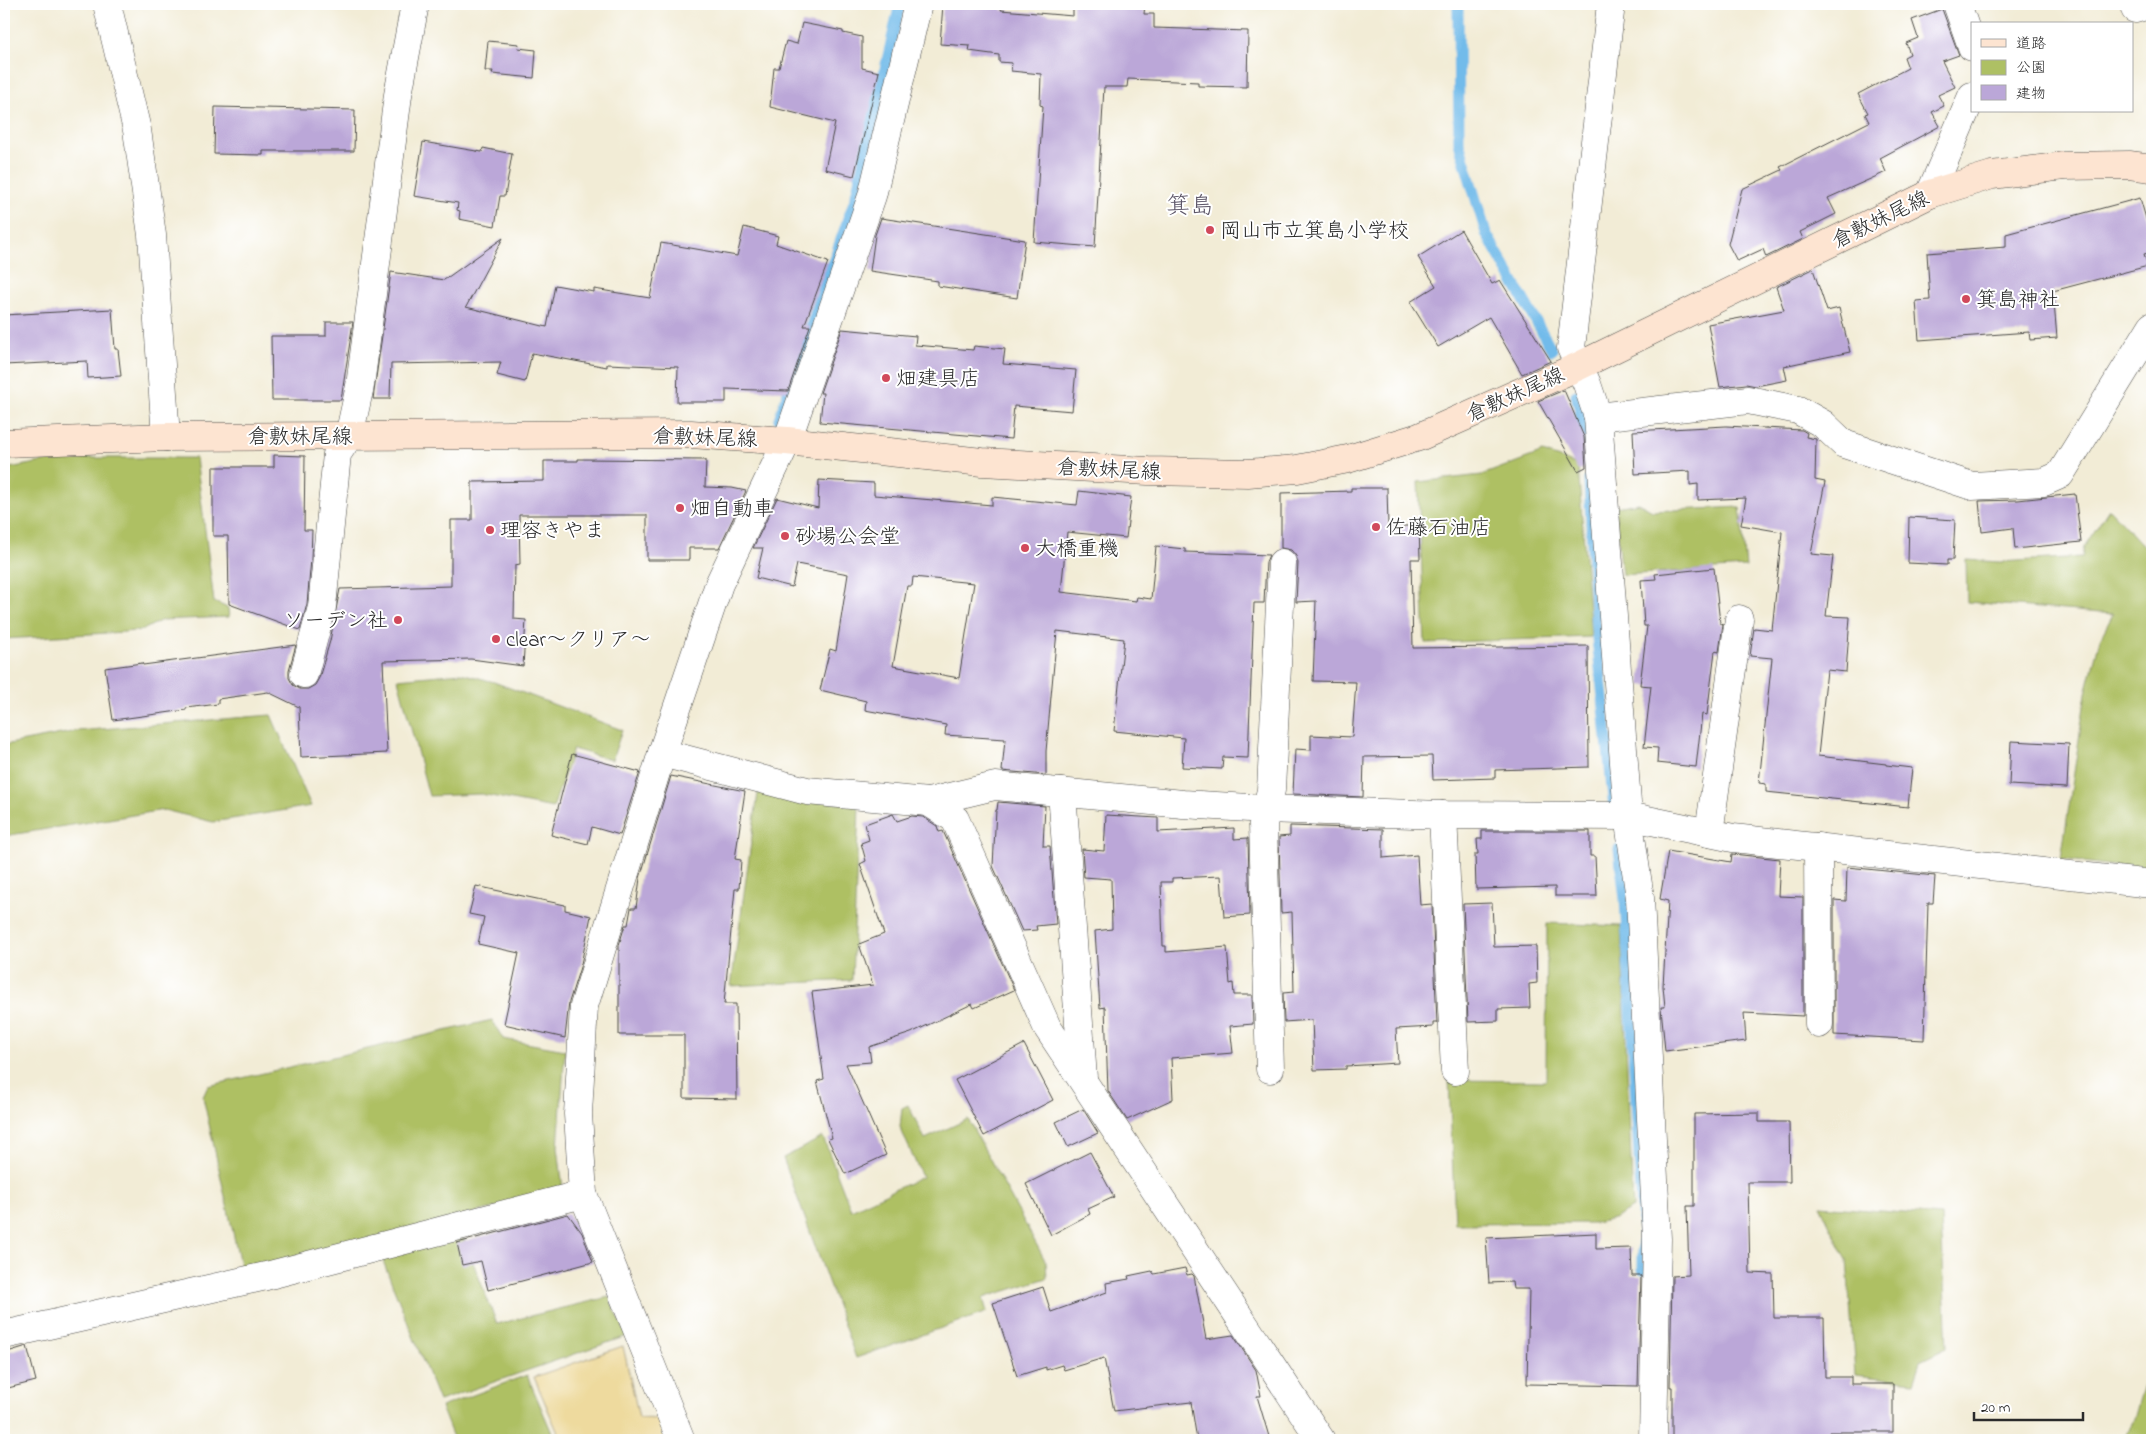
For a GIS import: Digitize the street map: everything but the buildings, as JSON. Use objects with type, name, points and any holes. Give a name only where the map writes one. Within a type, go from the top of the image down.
[{"type":"main road","name":"倉敷妹尾線","points":[[4,443],[166,436],[691,434],[787,441],[982,462],[1138,471],[1248,473],[1297,469],[1348,459],[1419,436],[1579,366],[1930,194],[1992,174],[2064,166],[2129,165],[2152,168]]},
{"type":"street","points":[[107,4],[137,130],[152,235],[166,436]]},
{"type":"street","points":[[304,674],[322,607],[337,454],[349,436],[360,386],[398,95],[415,4]]},
{"type":"street","points":[[681,1440],[583,1194],[578,1114],[584,1006],[662,753],[719,584],[787,441],[872,196],[918,4]]},
{"type":"street","points":[[1611,4],[1571,348],[1598,417],[1618,816],[1640,898],[1657,1239],[1653,1440]]},
{"type":"street","points":[[1957,4],[1971,44]]},
{"type":"street","points":[[1930,194],[1971,98]]},
{"type":"street","points":[[1598,417],[1748,400],[1798,410],[1823,424],[1844,444],[1972,486],[2044,482],[2060,475],[2152,326]]},
{"type":"street","points":[[1270,1069],[1263,824],[1271,790],[1282,563]]},
{"type":"street","points":[[1709,833],[1739,619]]},
{"type":"street","points":[[662,753],[808,790],[928,802],[995,786],[1183,804],[1266,809],[1442,815],[1618,816],[1733,838],[2152,884]]},
{"type":"street","points":[[1062,792],[1083,1080]]},
{"type":"street","points":[[928,802],[955,819],[1047,1027],[1322,1440]]},
{"type":"street","points":[[1442,815],[1455,1071]]},
{"type":"street","points":[[1818,847],[1819,1024]]},
{"type":"street","points":[[4,1335],[266,1276],[583,1194]]},
{"type":"green space","points":[[1543,452],[1578,465],[1591,637],[1425,643],[1418,482],[1482,475]]},
{"type":"green space","points":[[63,458],[196,458],[214,602],[228,608],[229,617],[162,620],[143,630],[125,632],[4,639],[4,469]]},
{"type":"green space","points":[[1639,503],[1652,511],[1740,507],[1746,567],[1622,575],[1615,507]]},
{"type":"green space","points":[[2109,509],[2152,555],[2152,871],[2061,859],[2086,693],[2100,639],[2113,614],[1967,602],[1966,560],[2000,562],[2082,557],[2084,547]]},
{"type":"green space","points":[[461,673],[494,682],[622,730],[612,760],[573,749],[553,808],[481,794],[429,796],[398,679]]},
{"type":"green space","points":[[271,715],[311,806],[213,822],[164,810],[4,836],[4,745],[77,731]]},
{"type":"green space","points":[[758,793],[859,806],[852,980],[731,986]]},
{"type":"green space","points":[[1547,923],[1621,926],[1633,1208],[1613,1219],[1594,1223],[1455,1224],[1449,1080],[1546,1081]]},
{"type":"green space","points":[[492,1020],[503,1039],[565,1050],[558,1147],[563,1190],[242,1273],[203,1097],[208,1086]]},
{"type":"green space","points":[[908,1105],[925,1139],[968,1119],[1046,1262],[1047,1278],[983,1298],[987,1312],[856,1358],[783,1158],[823,1137],[851,1210],[922,1177],[900,1127],[902,1108]]},
{"type":"green space","points":[[1820,1206],[1941,1216],[1947,1348],[1920,1361],[1913,1382],[1855,1375],[1847,1260]]},
{"type":"green space","points":[[464,1239],[497,1324],[609,1297],[627,1336],[439,1401],[381,1256]]},
{"type":"green space","points":[[2152,1354],[2152,1440],[2125,1440],[2135,1416]]},
{"type":"green space","points":[[527,1375],[555,1440],[454,1440],[441,1407]]},
{"type":"sand","points":[[623,1346],[639,1418],[660,1419],[668,1440],[561,1440],[534,1377]]},
{"type":"waterway","points":[[779,419],[855,199],[900,4]]},
{"type":"waterway","points":[[1458,4],[1459,143],[1486,233],[1552,350]]},
{"type":"waterway","points":[[1576,395],[1588,442]]},
{"type":"waterway","points":[[1589,480],[1596,628],[1614,808]]},
{"type":"waterway","points":[[1619,849],[1625,899],[1643,1227],[1643,1269]]},
{"type":"place","name":"岡山市立箕島小学校","points":[[1210,230]]},
{"type":"place","name":"箕島神社","points":[[1966,299]]},
{"type":"place","name":"畑建具店","points":[[886,378]]},
{"type":"place","name":"畑自動車","points":[[680,508]]},
{"type":"place","name":"佐藤石油店","points":[[1376,527]]},
{"type":"place","name":"理容きやま","points":[[490,530]]},
{"type":"place","name":"砂場公会堂","points":[[785,536]]},
{"type":"place","name":"大橋重機","points":[[1025,548]]},
{"type":"place","name":"ソーデン社","points":[[398,620]]},
{"type":"place","name":"clear～クリア～","points":[[496,639]]},
{"type":"district","name":"箕島","points":[[1190,205]]}]
